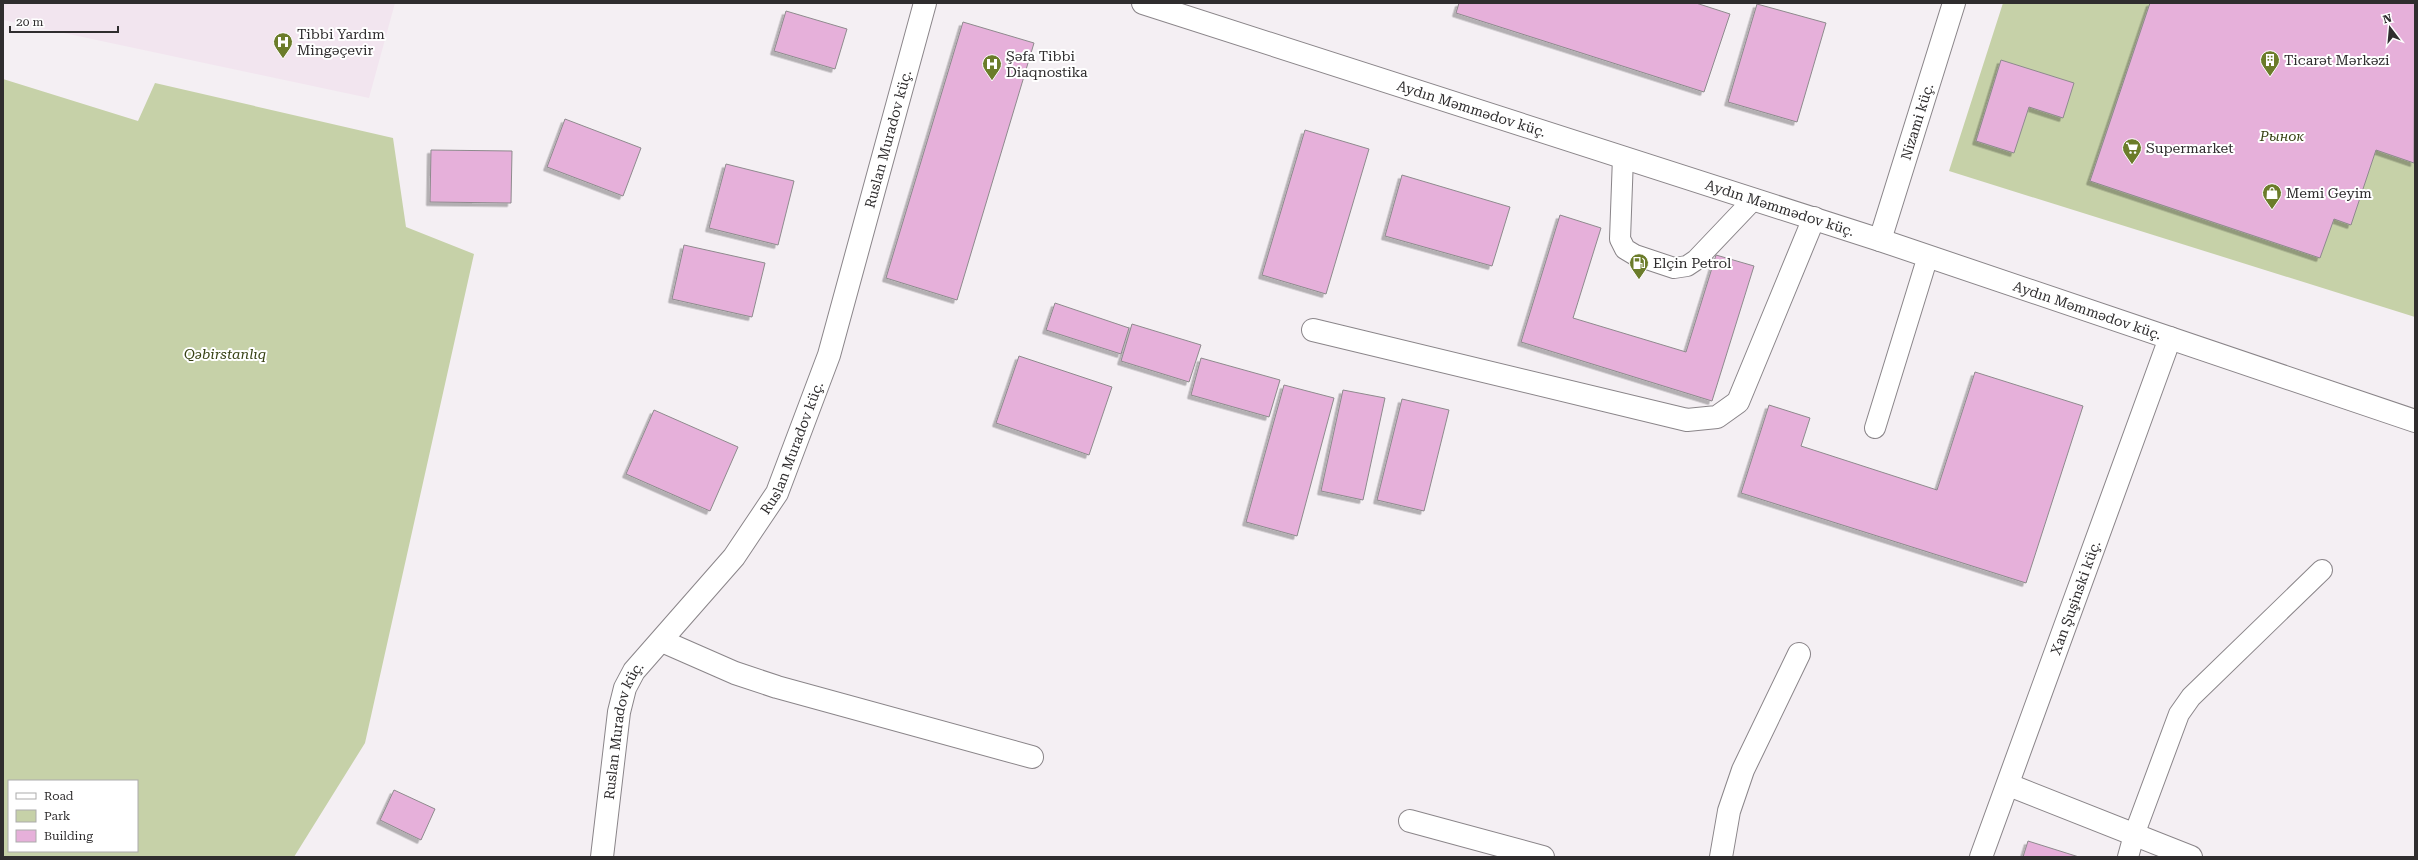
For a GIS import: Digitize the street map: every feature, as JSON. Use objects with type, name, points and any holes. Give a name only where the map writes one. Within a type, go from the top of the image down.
[{"type":"street","name":"Ruslan Muradov küç.","points":[[602,857],[619,712],[625,688],[634,671],[734,558],[777,493],[829,354],[925,3]]},
{"type":"street","name":"Aydın Məmmədov küç.","points":[[1143,3],[1814,218],[2415,421]]},
{"type":"street","name":"Nizami küç.","points":[[1880,240],[1954,3]]},
{"type":"street","points":[[1313,330],[1687,420],[1717,417],[1738,402],[1814,218]]},
{"type":"street","name":"Xan Şuşinski küç.","points":[[1981,857],[2009,785],[2170,338]]},
{"type":"street","points":[[662,641],[735,673],[777,687],[1032,757]]},
{"type":"street","points":[[1721,857],[1729,811],[1743,770],[1799,654]]},
{"type":"street","points":[[2009,785],[2191,857]]},
{"type":"street","points":[[1410,821],[1543,857]]},
{"type":"lane","points":[[1623,157],[1620,239],[1625,249],[1635,255],[1674,268],[1687,266],[1696,260],[1754,199]]},
{"type":"lane","points":[[1875,428],[1928,256]]},
{"type":"lane","points":[[2128,857],[2134,835],[2180,714],[2191,696],[2322,570]]},
{"type":"shaded area","name":"Tibbi Yardım Mingəçevir","points":[[3,3],[395,3],[369,98],[3,20]]},
{"type":"green space","name":"Рынок","points":[[2003,3],[2415,3],[2415,317],[1949,171]]},
{"type":"green space","name":"Qəbirstanlıq","points":[[3,79],[138,121],[155,83],[393,138],[406,227],[474,254],[365,743],[294,857],[3,857]]},
{"type":"building","points":[[1459,3],[1696,3],[1730,14],[1704,92],[1456,13]]},
{"type":"building","name":"Ticarət Mərkəzi","points":[[2150,3],[2415,3],[2414,163],[2376,150],[2351,225],[2334,219],[2320,258],[2090,181]]},
{"type":"building","points":[[1757,4],[1826,23],[1797,122],[1728,102]]},
{"type":"building","points":[[786,11],[847,29],[835,69],[774,51]]},
{"type":"building","points":[[963,22],[1034,43],[957,300],[886,278]]},
{"type":"building","points":[[2001,60],[2074,83],[2063,118],[2029,107],[2014,153],[1976,141]]},
{"type":"building","points":[[565,119],[641,148],[623,196],[547,167]]},
{"type":"building","points":[[1305,130],[1369,149],[1326,294],[1262,275]]},
{"type":"building","points":[[431,150],[512,151],[511,203],[430,202]]},
{"type":"building","points":[[726,164],[794,181],[778,245],[709,228]]},
{"type":"building","points":[[1402,175],[1510,207],[1492,266],[1385,236]]},
{"type":"building","points":[[1560,215],[1601,228],[1573,318],[1686,352],[1716,255],[1754,266],[1712,401],[1521,342]]},
{"type":"building","points":[[684,245],[765,263],[752,317],[672,299]]},
{"type":"building","points":[[1055,303],[1129,328],[1121,354],[1046,330]]},
{"type":"building","points":[[1132,324],[1201,345],[1189,382],[1121,361]]},
{"type":"building","points":[[1019,356],[1112,387],[1089,455],[996,423]]},
{"type":"building","points":[[1201,358],[1280,380],[1269,417],[1191,395]]},
{"type":"building","points":[[1975,372],[2083,406],[2026,583],[1741,493],[1769,405],[1810,418],[1801,446],[1937,490]]},
{"type":"building","points":[[1284,385],[1334,398],[1297,536],[1246,522]]},
{"type":"building","points":[[1343,390],[1385,398],[1363,500],[1321,491]]},
{"type":"building","points":[[1402,399],[1449,410],[1424,511],[1377,500]]},
{"type":"building","points":[[654,410],[738,447],[710,511],[626,474]]},
{"type":"building","points":[[394,790],[435,809],[421,840],[380,820]]},
{"type":"building","points":[[2028,841],[2079,857],[2023,857]]},
{"type":"place","name":"Tibbi Yardım Mingəçevir","points":[[283,59]]},
{"type":"place","name":"Ticarət Mərkəzi","points":[[2270,77]]},
{"type":"place","name":"Şəfa Tibbi Diaqnostika","points":[[992,81]]},
{"type":"place","name":"Supermarket","points":[[2132,165]]},
{"type":"place","name":"Memi Geyim","points":[[2272,210]]},
{"type":"place","name":"Elçin Petrol","points":[[1639,280]]}]
